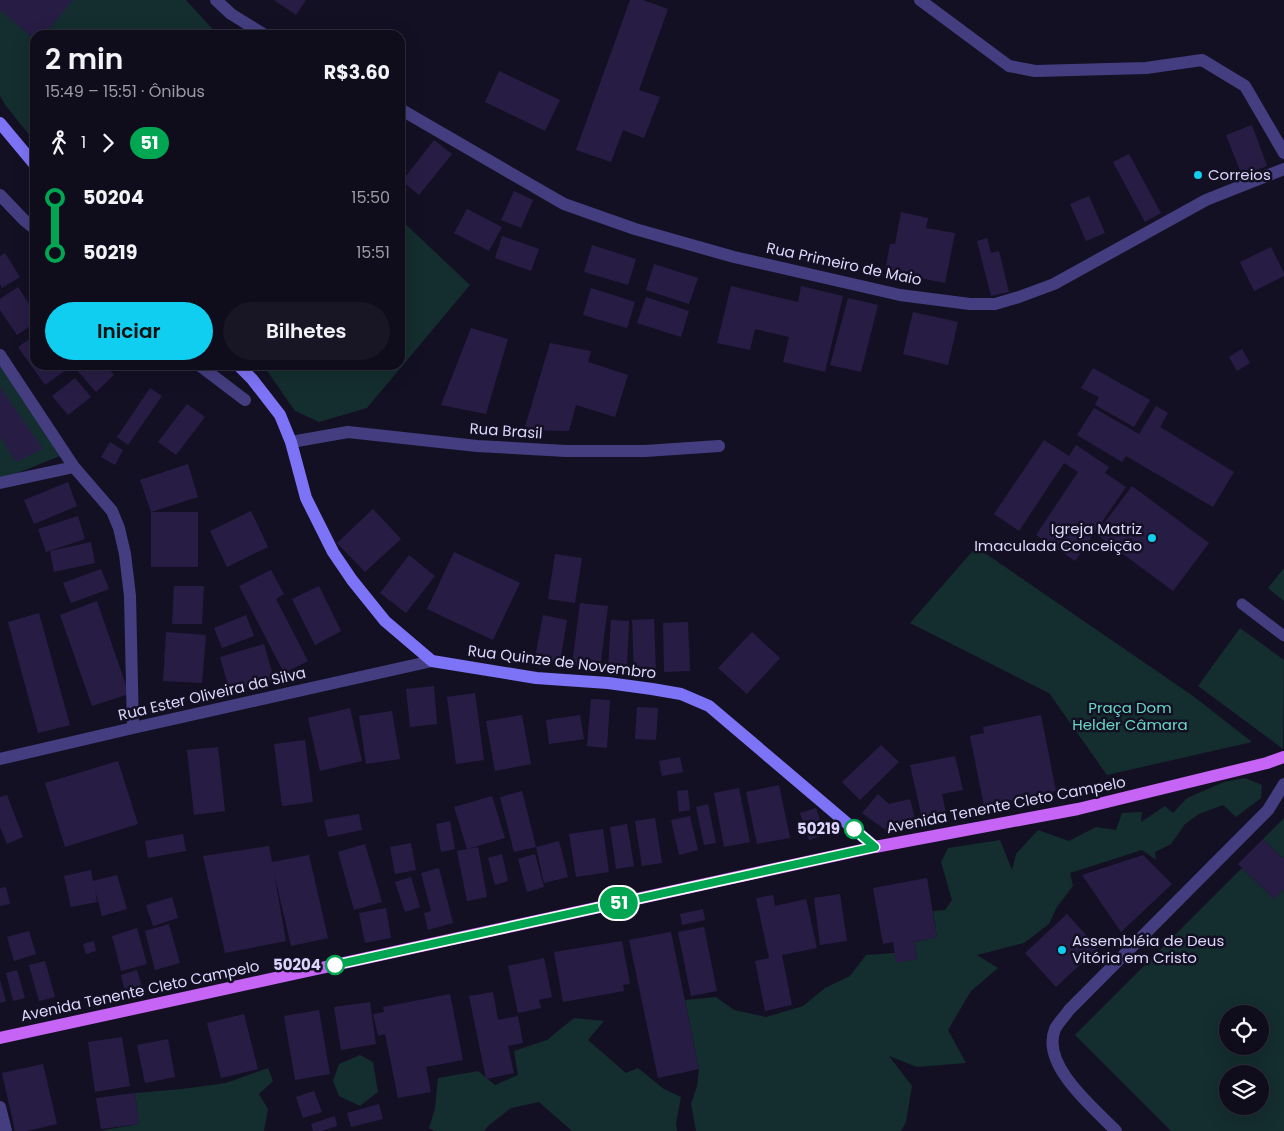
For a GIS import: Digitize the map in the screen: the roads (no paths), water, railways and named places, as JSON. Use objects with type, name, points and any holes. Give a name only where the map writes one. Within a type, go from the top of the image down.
[{"type":"main road","name":"Avenida Tenente Cleto Campelo","points":[[0,1038],[875,847],[1078,809],[1266,764],[1284,757]]},
{"type":"street","points":[[216,0],[231,14],[257,30]]},
{"type":"street","points":[[920,0],[1009,66],[1034,71],[1146,68],[1202,60],[1245,86],[1284,152]]},
{"type":"street","name":"Rua Primeiro de Maio","points":[[405,112],[564,204],[626,226],[734,256],[900,295],[970,304],[994,304],[1054,284],[1206,200],[1284,169]]},
{"type":"street","points":[[0,124],[30,159]]},
{"type":"street","points":[[0,195],[30,225]]},
{"type":"street","points":[[0,355],[74,467],[112,511],[119,528],[125,554],[130,596],[133,728]]},
{"type":"street","points":[[206,370],[245,400]]},
{"type":"street","points":[[243,370],[280,415],[291,442],[306,498],[338,559],[352,580],[385,621],[432,661]]},
{"type":"street","name":"Rua Brasil","points":[[291,442],[348,432],[477,446],[566,452],[645,451],[719,446]]},
{"type":"street","points":[[0,483],[74,467]]},
{"type":"street","name":"Rua Ester Oliveira da Silva","points":[[0,759],[432,661]]},
{"type":"street","name":"Rua Quinze de Novembro","points":[[432,661],[536,678],[608,683],[681,694],[709,706],[875,847]]},
{"type":"street","points":[[1116,1131],[1066,1080],[1055,1056],[1052,1044],[1055,1030],[1069,1010],[1268,810],[1284,784]]},
{"type":"street","points":[[0,1107],[6,1131]]},
{"type":"lane","points":[[1242,604],[1284,636]]},
{"type":"place","name":"Correios","points":[[1198,175]]},
{"type":"place","name":"Igreja Matriz Imaculada Conceição","points":[[1152,538]]},
{"type":"place","name":"50219","points":[[854,829]]},
{"type":"place","name":"Assembléia de Deus Vitória em Cristo","points":[[1062,950]]},
{"type":"place","name":"50204","points":[[335,965]]},
{"type":"park label","name":"Praça Dom Helder Câmara","points":[[1130,716]]}]
